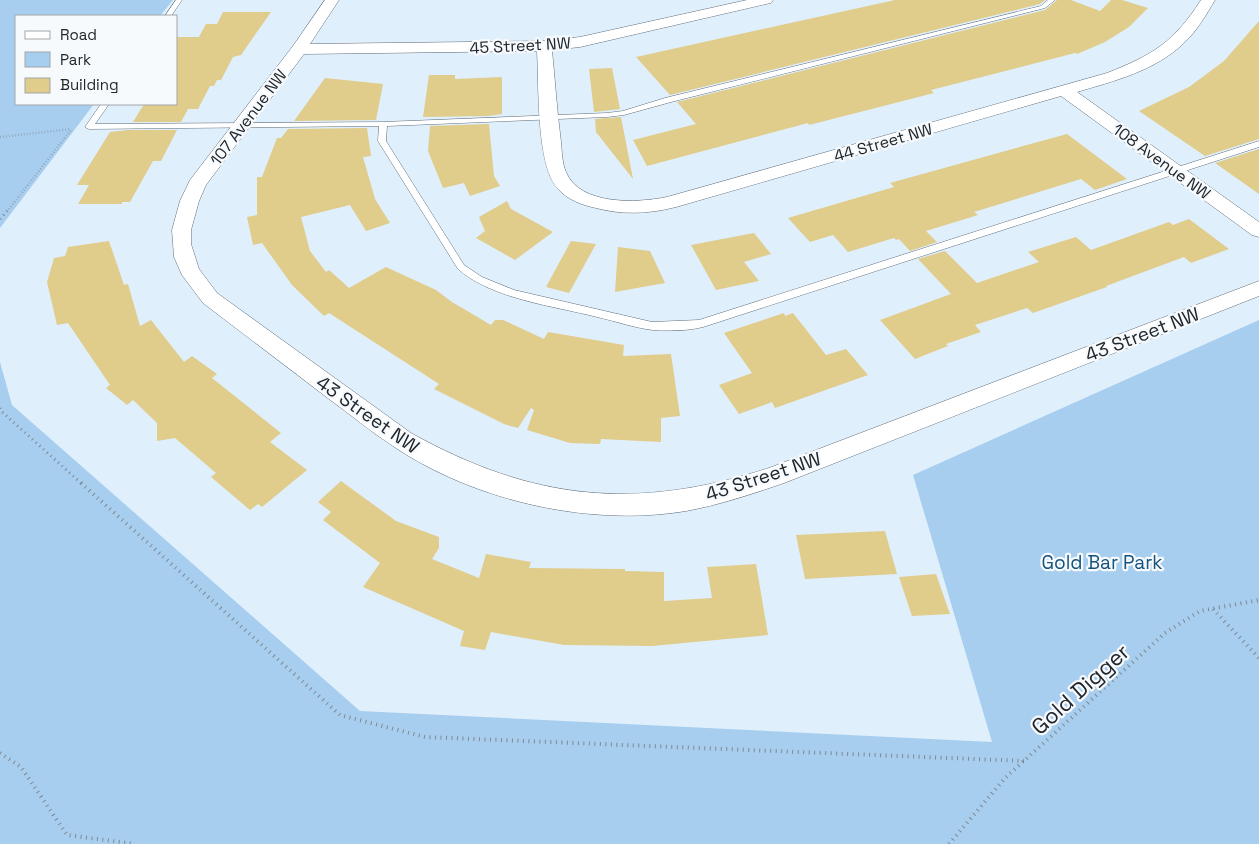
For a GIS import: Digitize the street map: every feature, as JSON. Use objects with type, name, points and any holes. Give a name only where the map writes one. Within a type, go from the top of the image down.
[{"type":"street","name":"107 Avenue NW","points":[[180,241],[185,214],[197,184],[299,49],[332,0]]},
{"type":"street","name":"45 Street NW","points":[[299,49],[544,46],[580,42],[766,0]]},
{"type":"street","name":"44 Street NW","points":[[544,46],[554,163],[563,183],[582,196],[609,206],[641,208],[669,203],[1113,76],[1152,59],[1178,41],[1187,32],[1208,0]]},
{"type":"street","name":"108 Avenue NW","points":[[1065,91],[1259,231]]},
{"type":"street","name":"43 Street NW","points":[[180,241],[183,255],[192,274],[210,298],[409,444],[439,461],[496,485],[559,499],[603,504],[638,505],[672,502],[712,495],[752,484],[1259,288]]},
{"type":"lane","points":[[169,15],[180,0]]},
{"type":"lane","points":[[105,105],[89,127],[383,124],[550,118],[624,113],[668,100],[1043,7],[1052,0]]},
{"type":"lane","points":[[383,124],[382,141],[461,267],[471,276],[495,288],[652,326],[699,324],[1259,144]]},
{"type":"path","points":[[0,138],[72,129],[0,219]]},
{"type":"path","points":[[0,408],[1,411],[340,715],[426,737],[1024,761]]},
{"type":"path","name":"Gold Digger","points":[[949,844],[1005,778],[1165,634],[1200,611],[1259,600]]},
{"type":"path","points":[[1213,609],[1259,658]]},
{"type":"path","points":[[0,753],[21,768],[67,835],[135,844]]},
{"type":"green space","points":[[0,0],[173,0],[161,15],[15,15],[15,105],[93,105],[0,228]]},
{"type":"green space","name":"Gold Bar Park","points":[[1259,320],[1259,844],[0,844],[0,362],[12,405],[360,711],[992,742],[913,475]]},
{"type":"building","points":[[895,0],[1045,0],[1040,4],[670,95],[636,57]]},
{"type":"building","points":[[1057,0],[1071,0],[1100,11],[1111,0],[1122,0],[1148,8],[1129,27],[1105,42],[1077,54],[931,90],[934,93],[899,102],[809,125],[808,123],[647,166],[633,140],[696,124],[677,102],[1045,10]]},
{"type":"building","points":[[223,12],[271,12],[241,55],[233,57],[221,80],[217,80],[214,86],[210,86],[198,109],[188,109],[181,122],[133,122],[143,105],[178,105],[178,37],[199,37],[206,24],[217,24]]},
{"type":"building","points":[[1259,21],[1259,139],[1205,156],[1139,111],[1189,87],[1224,61]]},
{"type":"building","points":[[612,68],[620,109],[594,112],[589,69]]},
{"type":"building","points":[[429,75],[455,75],[455,79],[502,77],[502,114],[423,117]]},
{"type":"building","points":[[325,78],[383,84],[376,120],[294,121]]},
{"type":"building","points":[[621,117],[633,179],[596,132],[595,119]]},
{"type":"building","points":[[489,124],[494,176],[500,186],[470,196],[464,183],[443,188],[428,151],[430,126]]},
{"type":"building","points":[[367,128],[371,156],[363,157],[375,199],[390,223],[366,231],[350,205],[301,217],[310,251],[326,272],[329,270],[349,288],[386,267],[436,290],[452,302],[491,325],[495,320],[503,320],[544,339],[548,332],[624,345],[623,356],[671,354],[680,416],[661,418],[661,442],[601,439],[600,444],[570,443],[527,430],[534,410],[531,408],[518,428],[504,424],[434,389],[439,384],[329,313],[324,316],[292,285],[262,243],[253,245],[247,217],[257,215],[257,177],[262,177],[277,138],[281,138],[288,129]]},
{"type":"building","points":[[177,130],[161,161],[153,161],[130,202],[122,202],[122,204],[78,204],[89,185],[77,185],[110,132]]},
{"type":"building","points":[[1067,134],[1127,179],[1095,190],[1081,179],[974,212],[978,215],[926,231],[937,242],[910,251],[899,239],[896,240],[894,238],[848,252],[833,235],[810,242],[788,218],[894,187],[890,183]]},
{"type":"building","points":[[1259,149],[1259,194],[1215,163]]},
{"type":"building","points":[[507,201],[511,209],[553,232],[515,260],[476,238],[485,231],[479,217]]},
{"type":"building","points":[[1189,219],[1229,249],[1191,263],[1184,257],[1033,313],[1027,308],[975,325],[981,332],[946,344],[948,346],[915,359],[880,320],[951,294],[918,259],[945,251],[977,283],[1039,262],[1028,252],[1076,237],[1091,250],[1169,222],[1173,225]]},
{"type":"building","points":[[754,233],[771,254],[744,262],[759,281],[716,290],[691,245]]},
{"type":"building","points":[[109,241],[124,285],[128,284],[140,326],[151,320],[184,362],[192,356],[217,374],[212,378],[281,433],[270,442],[307,470],[262,507],[258,504],[250,510],[211,477],[216,473],[175,438],[157,441],[157,423],[133,400],[127,405],[106,388],[110,385],[68,323],[57,325],[47,282],[54,258],[65,256],[68,247]]},
{"type":"building","points":[[571,241],[596,244],[569,293],[546,287]]},
{"type":"building","points":[[618,247],[650,251],[665,283],[615,292]]},
{"type":"building","points":[[784,313],[785,316],[793,313],[826,355],[846,349],[868,375],[775,408],[772,402],[739,414],[719,385],[752,373],[724,333]]},
{"type":"building","points":[[341,481],[396,521],[439,537],[439,548],[432,559],[479,578],[486,554],[531,562],[529,568],[625,569],[625,571],[664,572],[664,601],[712,598],[707,567],[756,564],[768,635],[652,646],[564,645],[491,632],[485,650],[460,646],[464,631],[363,587],[380,563],[323,520],[331,512],[318,502]]},
{"type":"building","points":[[885,531],[897,574],[805,579],[796,535]]},
{"type":"building","points":[[936,574],[950,614],[912,616],[899,577]]}]
